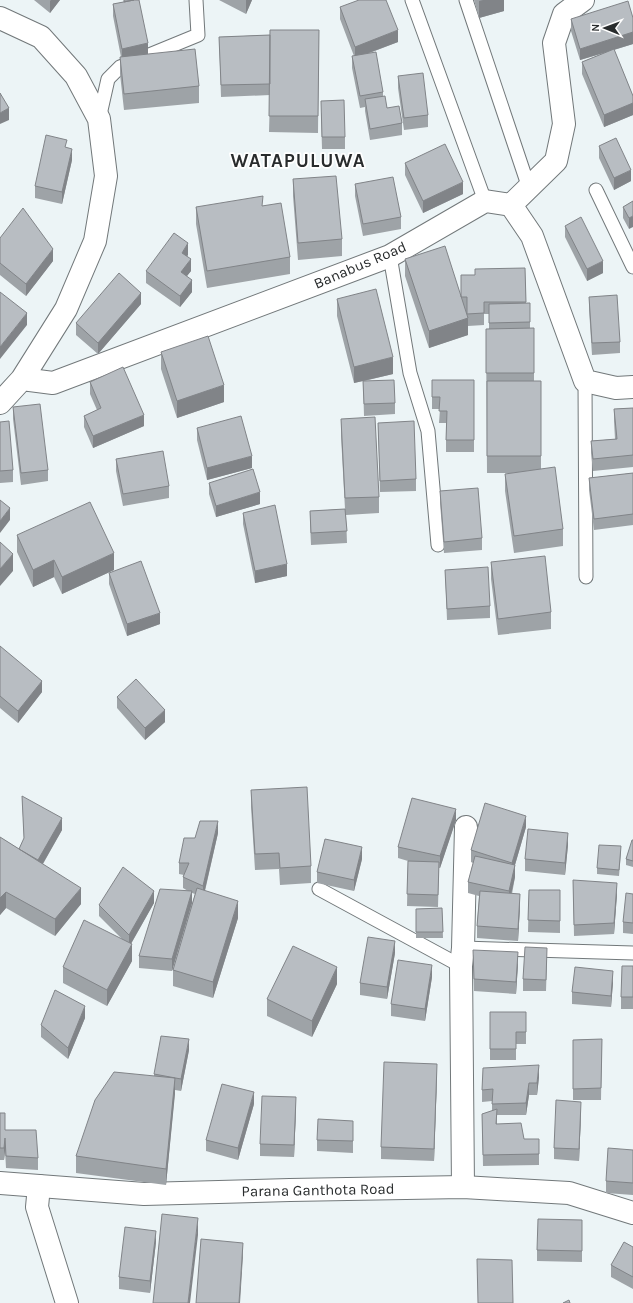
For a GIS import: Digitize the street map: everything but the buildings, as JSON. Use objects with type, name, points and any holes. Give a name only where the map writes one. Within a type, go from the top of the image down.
[{"type":"street","points":[[512,205],[556,161],[564,124],[554,43],[564,14],[583,0]]},
{"type":"street","points":[[0,18],[41,37],[76,76],[99,119],[106,176],[95,241],[66,309],[22,379],[0,404]]},
{"type":"street","points":[[485,201],[512,205],[532,236],[585,381],[616,388],[633,387]]},
{"type":"street","name":"Banabus Road","points":[[22,379],[53,383],[390,256],[485,201]]},
{"type":"street","points":[[463,1187],[462,957],[466,827]]},
{"type":"street","name":"Parana Ganthota Road","points":[[0,1183],[144,1194],[463,1187],[569,1193],[633,1212]]},
{"type":"street","points":[[38,1186],[37,1208],[67,1303]]},
{"type":"lane","points":[[99,119],[108,80],[120,67],[198,35],[196,0]]},
{"type":"lane","points":[[412,0],[485,201]]},
{"type":"lane","points":[[466,0],[529,188]]},
{"type":"lane","points":[[596,190],[633,267]]},
{"type":"lane","points":[[390,256],[410,373],[428,431],[438,545]]},
{"type":"lane","points":[[585,381],[586,577]]},
{"type":"lane","points":[[319,889],[462,957],[633,953]]},
{"type":"district","name":"WATAPULUWA","points":[[298,161]]}]
